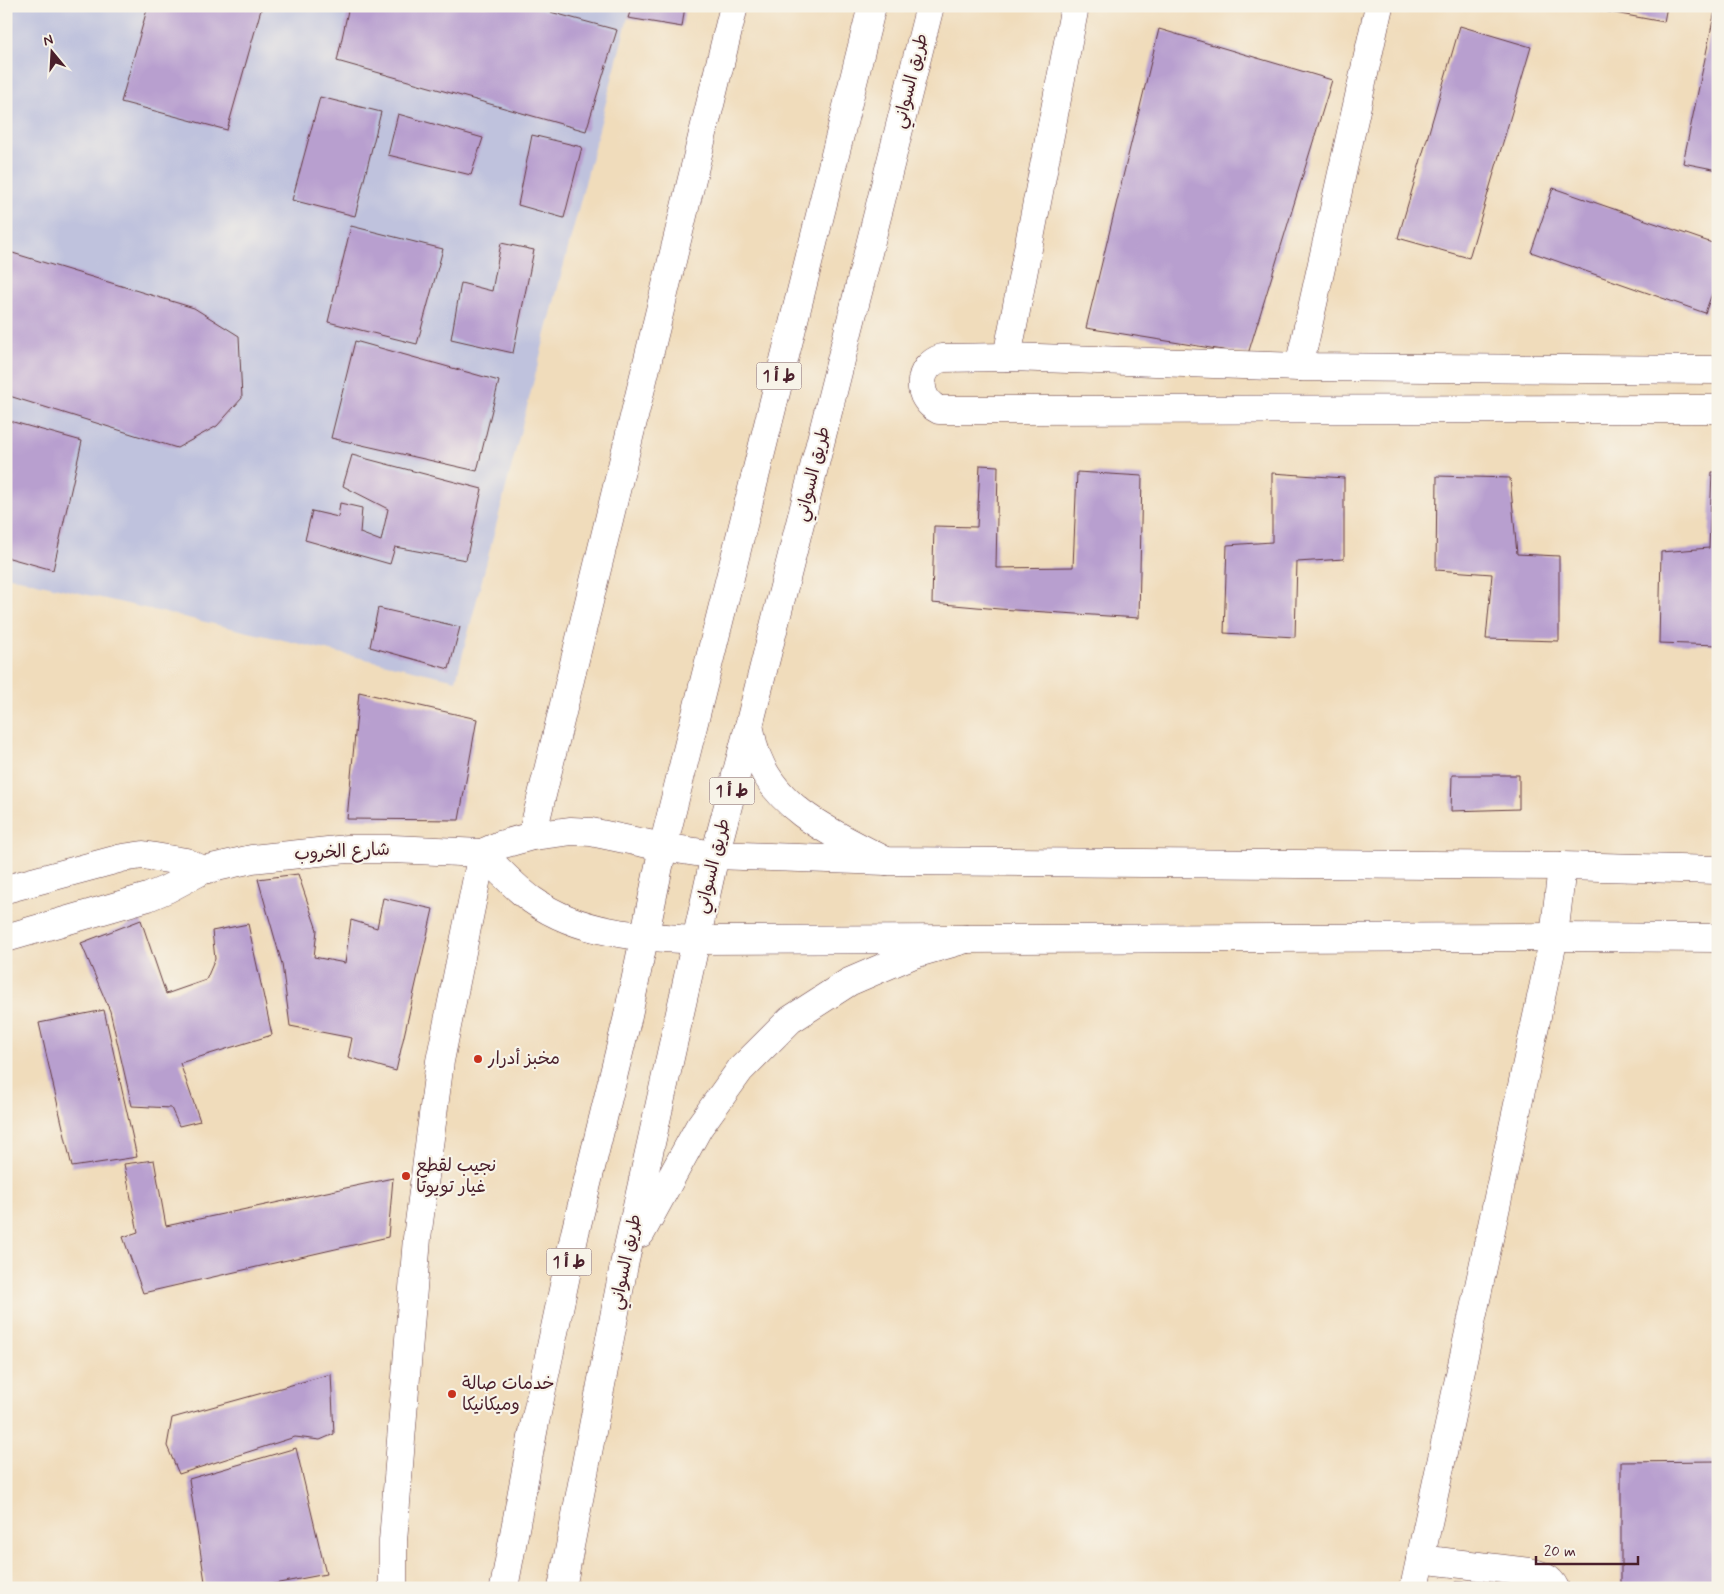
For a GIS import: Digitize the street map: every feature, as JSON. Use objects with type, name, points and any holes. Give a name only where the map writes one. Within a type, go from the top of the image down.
[{"type":"main road","points":[[532,836],[734,6]]},
{"type":"main road","name":"ط أ 1","points":[[504,1588],[534,1426],[571,1253],[626,1020],[663,847],[872,6]]},
{"type":"main road","name":"طريق السواني","points":[[562,1588],[624,1265],[715,855],[930,6]]},
{"type":"main road","points":[[1006,357],[1075,6]]},
{"type":"main road","points":[[1299,367],[1379,6]]},
{"type":"main road","points":[[1718,370],[1299,367],[1006,357],[942,358],[934,360],[923,373],[922,391],[925,400],[930,406],[939,410],[1718,409]]},
{"type":"main road","points":[[749,726],[757,757],[772,785],[794,808],[820,826],[886,861]]},
{"type":"main road","name":"شارع الخروب","points":[[6,938],[148,897],[203,870],[252,859],[347,849],[482,853],[500,845],[532,836],[571,831],[591,832],[663,847],[715,855],[886,861],[1562,866],[1718,870]]},
{"type":"main road","points":[[482,853],[510,883],[533,900],[558,914],[587,927],[643,937],[696,940],[1718,938]]},
{"type":"main road","points":[[393,1588],[394,1522],[417,1238],[440,1061],[482,853]]},
{"type":"main road","points":[[6,890],[122,858],[143,855],[186,862],[203,870]]},
{"type":"main road","points":[[1414,1588],[1554,937],[1562,866]]},
{"type":"main road","points":[[624,1265],[699,1127],[740,1070],[790,1020],[849,982],[914,954],[966,939]]},
{"type":"main road","points":[[1420,1559],[1529,1572],[1542,1575],[1555,1588]]},
{"type":"shaded area","points":[[6,6],[631,6],[456,680],[6,576]]},
{"type":"building","points":[[148,6],[262,6],[227,130],[121,102]]},
{"type":"building","points":[[349,6],[528,6],[617,30],[586,131],[337,61]]},
{"type":"building","points":[[632,6],[685,6],[682,27],[628,18]]},
{"type":"building","points":[[1576,6],[1667,6],[1664,22]]},
{"type":"building","points":[[1716,6],[1718,6],[1718,170],[1683,163]]},
{"type":"building","points":[[1460,26],[1531,47],[1469,258],[1398,238]]},
{"type":"building","points":[[1159,29],[1332,80],[1248,354],[1086,328]]},
{"type":"building","points":[[320,97],[381,112],[355,216],[292,200]]},
{"type":"building","points":[[398,114],[483,138],[471,175],[388,155]]},
{"type":"building","points":[[532,135],[582,147],[564,218],[518,205]]},
{"type":"building","points":[[1553,188],[1718,245],[1718,277],[1705,313],[1531,252]]},
{"type":"building","points":[[351,226],[443,249],[417,344],[328,322]]},
{"type":"building","points":[[501,243],[534,250],[513,353],[451,339],[461,283],[492,291]]},
{"type":"building","points":[[6,251],[194,308],[239,336],[242,398],[217,426],[177,448],[6,395]]},
{"type":"building","points":[[355,341],[499,381],[477,471],[331,438]]},
{"type":"building","points":[[6,420],[82,441],[53,570],[6,557]]},
{"type":"building","points":[[352,455],[482,489],[466,560],[395,547],[390,564],[305,540],[312,511],[338,517],[340,503],[362,508],[360,533],[381,541],[388,509],[343,486]]},
{"type":"building","points":[[980,465],[998,466],[996,568],[1073,567],[1077,472],[1142,476],[1139,618],[932,603],[934,526],[977,527]]},
{"type":"building","points":[[1712,472],[1718,472],[1718,645],[1659,643],[1661,552],[1709,548]]},
{"type":"building","points":[[1272,473],[1344,478],[1344,559],[1297,562],[1295,637],[1224,633],[1227,545],[1272,542]]},
{"type":"building","points":[[1437,476],[1510,478],[1517,554],[1559,556],[1559,641],[1486,639],[1492,574],[1436,570]]},
{"type":"building","points":[[378,608],[460,627],[449,669],[370,647]]},
{"type":"building","points":[[359,692],[477,719],[459,820],[347,819]]},
{"type":"building","points":[[1452,775],[1519,775],[1519,809],[1451,811]]},
{"type":"building","points":[[298,874],[317,930],[314,957],[345,963],[351,920],[377,928],[383,898],[433,909],[396,1071],[348,1057],[352,1038],[290,1026],[282,964],[258,879]]},
{"type":"building","points":[[141,920],[166,994],[206,980],[215,959],[212,931],[248,924],[272,1035],[180,1063],[200,1121],[179,1126],[171,1108],[132,1106],[110,1011],[81,943]]},
{"type":"building","points":[[104,1010],[137,1157],[72,1167],[39,1023]]},
{"type":"building","points":[[154,1160],[166,1226],[393,1178],[388,1237],[143,1293],[123,1237],[138,1232],[124,1164]]},
{"type":"building","points":[[331,1374],[334,1434],[320,1440],[295,1437],[179,1474],[167,1446],[172,1418]]},
{"type":"building","points":[[296,1448],[326,1574],[253,1588],[206,1588],[189,1479]]},
{"type":"building","points":[[1718,1461],[1718,1588],[1621,1588],[1621,1462]]},
{"type":"building","points":[[1455,1582],[1476,1583],[1475,1588],[1455,1588]]},
{"type":"place","name":"مخبز أدرار","points":[[478,1059]]},
{"type":"place","name":"نجيب لقطع غيار تويوتا","points":[[406,1176]]},
{"type":"place","name":"خدمات صالة وميكانيكا","points":[[452,1394]]}]
